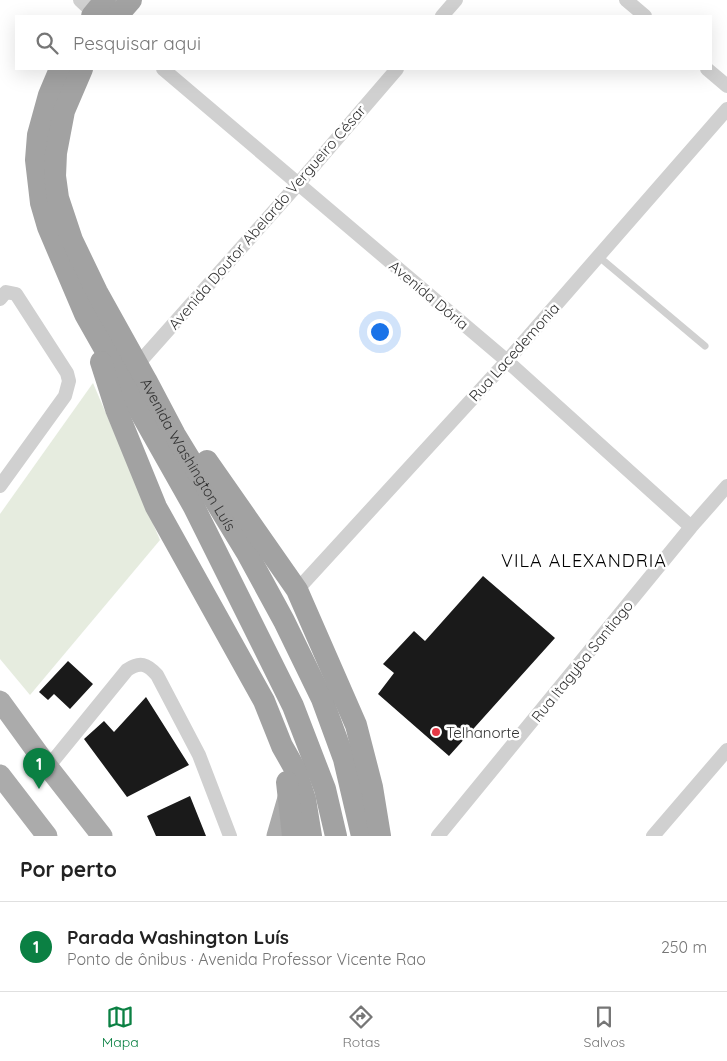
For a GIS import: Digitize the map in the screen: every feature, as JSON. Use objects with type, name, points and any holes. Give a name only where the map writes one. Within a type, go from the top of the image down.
[{"type":"highway","points":[[118,15],[131,0]]},
{"type":"highway","name":"Avenida Washington Luís","points":[[60,70],[49,95],[38,135],[36,160],[41,203],[48,227],[85,314],[194,507],[293,706],[325,789],[336,836]]},
{"type":"highway","name":"Avenida Washington Luís","points":[[81,70],[75,81],[64,111],[56,153],[55,176],[58,198],[72,240],[96,292],[142,372],[175,436],[247,553],[284,621],[322,699],[344,759],[362,836]]},
{"type":"highway","points":[[85,314],[116,409],[156,507],[264,701],[282,746],[295,769],[302,791],[311,836]]},
{"type":"highway","points":[[142,372],[191,438],[297,590],[356,725],[372,786],[380,836]]},
{"type":"highway","points":[[282,746],[293,836]]},
{"type":"main road","points":[[0,702],[102,836]]},
{"type":"main road","points":[[0,775],[47,836]]},
{"type":"main road","points":[[277,836],[289,793]]},
{"type":"street","points":[[443,15],[456,0]]},
{"type":"street","points":[[626,0],[644,15]]},
{"type":"street","name":"Avenida Dória","points":[[164,70],[507,361],[691,527]]},
{"type":"street","name":"Avenida Doutor Abelardo Vergueiro César","points":[[142,372],[298,184],[396,70]]},
{"type":"street","points":[[708,70],[727,86]]},
{"type":"street","name":"Rua Lacedemonia","points":[[297,590],[507,361],[727,109]]},
{"type":"street","points":[[0,300],[6,292],[16,294],[67,373],[69,381],[65,396],[0,486]]},
{"type":"street","name":"Rua Itagyba Santiago","points":[[438,836],[691,527],[727,486]]},
{"type":"street","points":[[48,767],[127,670],[133,665],[142,664],[150,667],[157,675],[199,755],[230,836]]},
{"type":"street","points":[[652,836],[727,750]]},
{"type":"lane","points":[[598,256],[705,346]]},
{"type":"shaded area","points":[[93,383],[160,540],[30,695],[0,659],[0,514]]},
{"type":"building","points":[[483,576],[555,638],[449,756],[378,694],[394,673],[383,664],[414,631],[425,641]]},
{"type":"building","points":[[68,661],[93,684],[70,709],[54,694],[48,700],[39,692]]},
{"type":"building","points":[[146,697],[189,765],[127,797],[84,739],[104,721],[114,732]]},
{"type":"building","points":[[190,796],[206,836],[156,836],[147,816]]},
{"type":"place","name":"Telhanorte","points":[[436,732]]},
{"type":"place","name":"Parada Washington Luís","points":[[39,789]]},
{"type":"district","name":"VILA ALEXANDRIA","points":[[584,560]]}]
